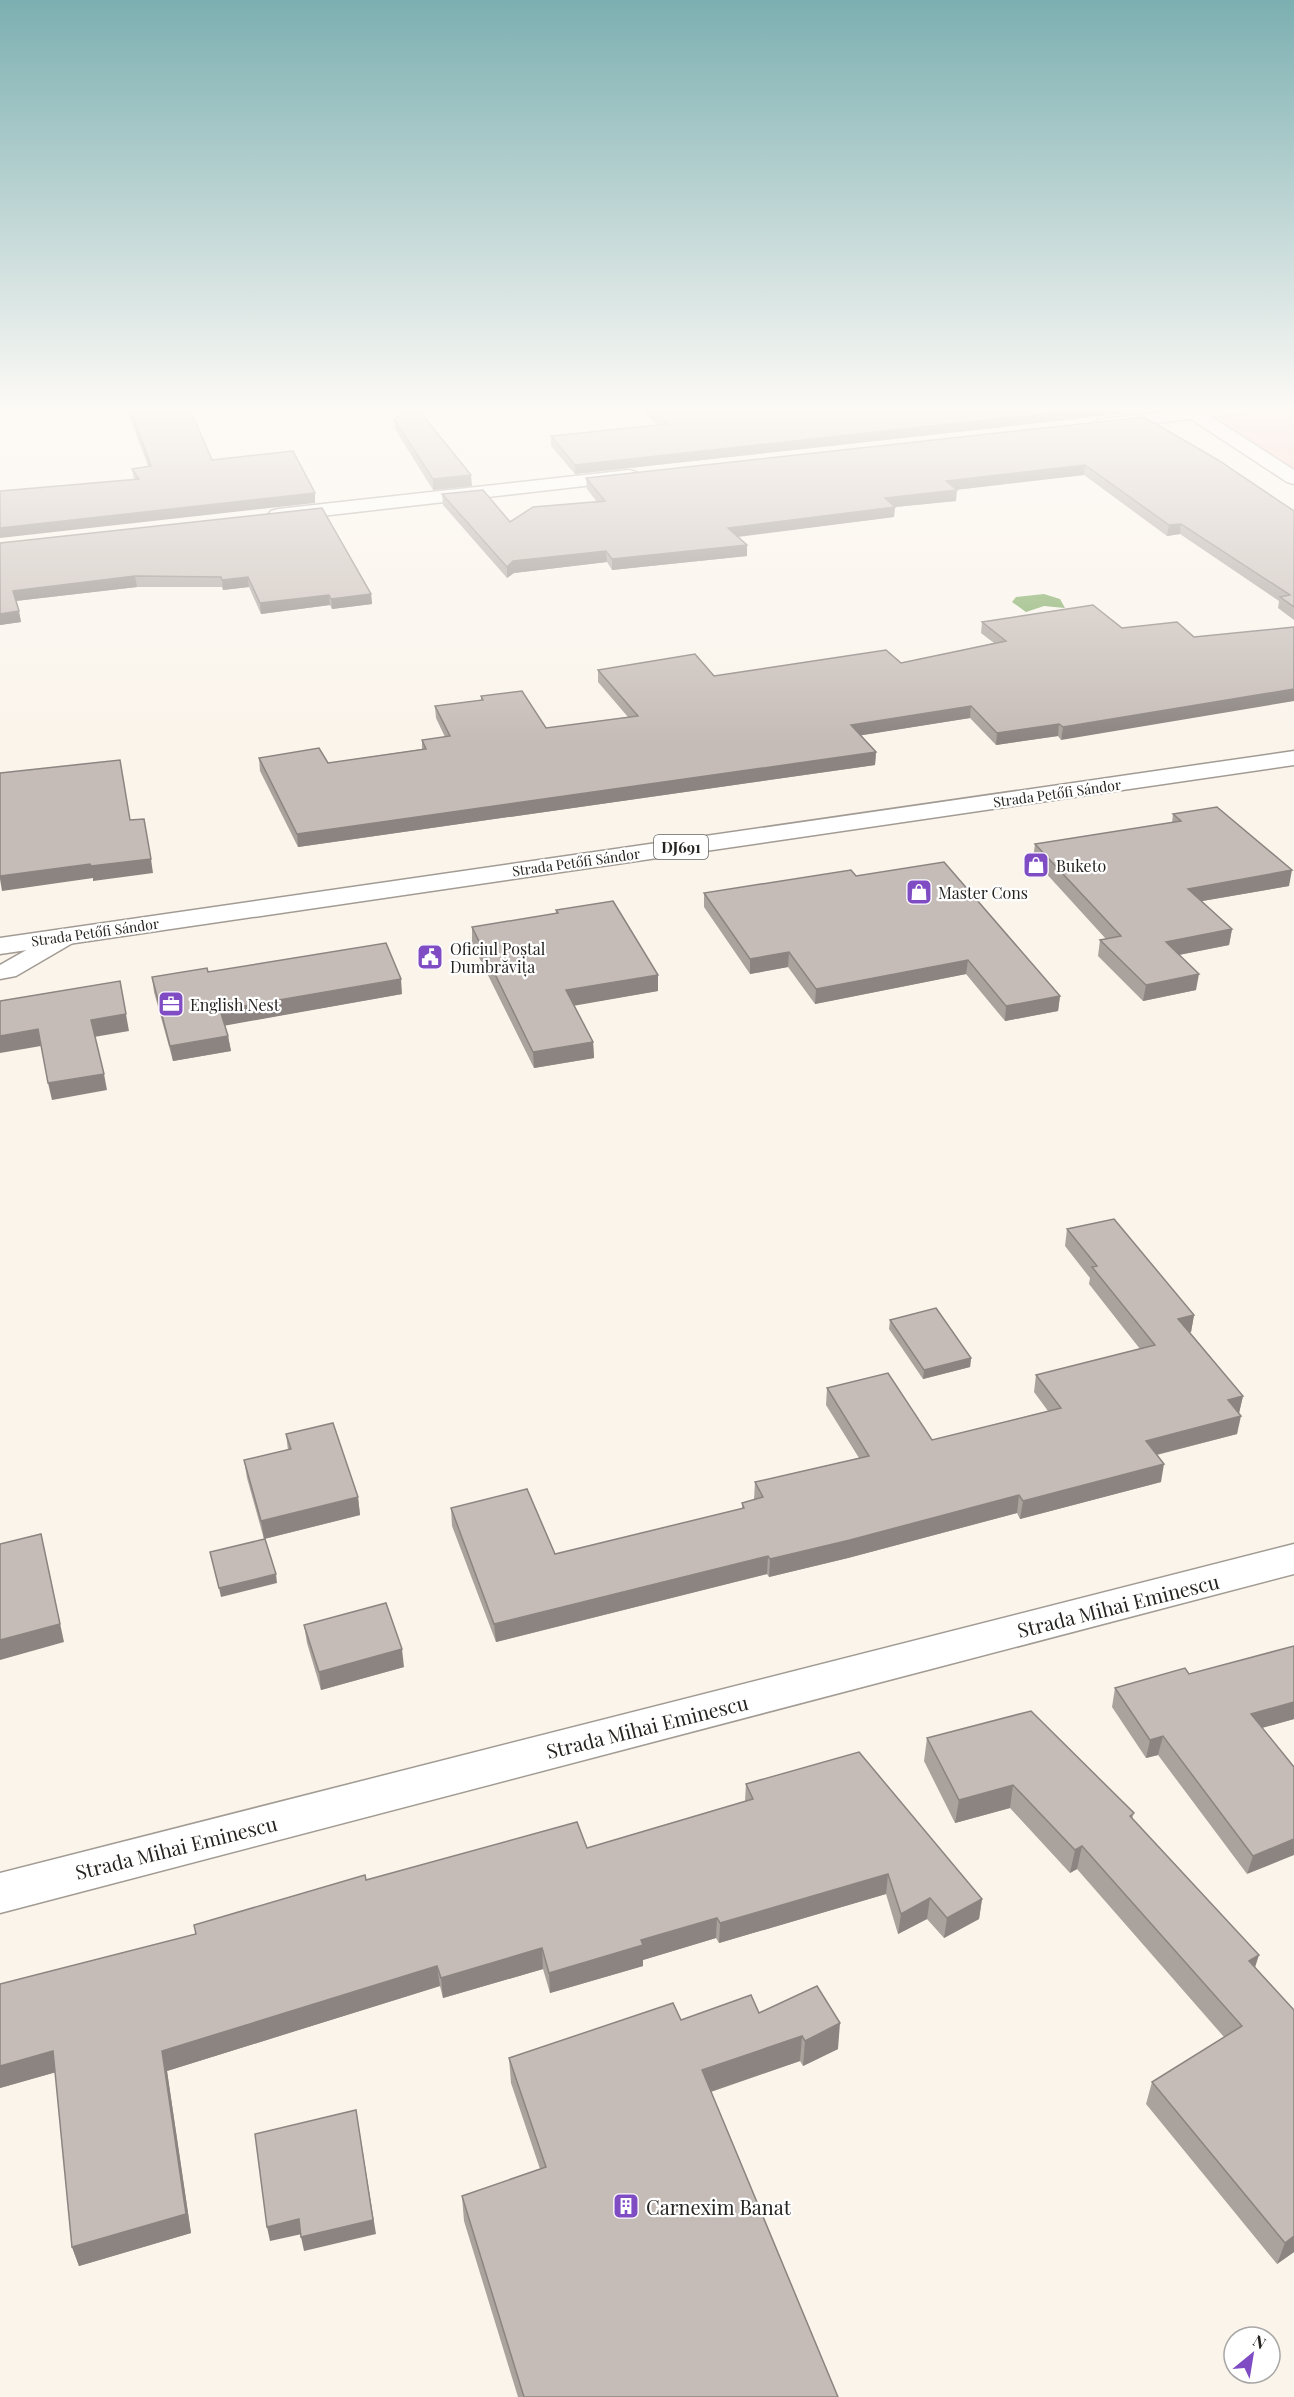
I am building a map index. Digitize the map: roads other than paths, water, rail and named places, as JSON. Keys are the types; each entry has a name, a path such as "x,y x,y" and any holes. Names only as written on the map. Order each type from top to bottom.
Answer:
{"street":[{"name":"Strada Petőfi Sándor","path":"0,946 1294,759"},
{"name":"Strada Mihai Eminescu","path":"0,1893 1294,1559"}],"lane":[{"path":"0,972 8,971 68,936"}],"place":[{"name":"Buketo","path":"1036,865"},
{"name":"Master Cons","path":"919,892"},
{"name":"Oficiul Poștal Dumbrăvița","path":"430,957"},
{"name":"English Nest","path":"171,1004"},
{"name":"Carnexim Banat","path":"626,2206"}]}
